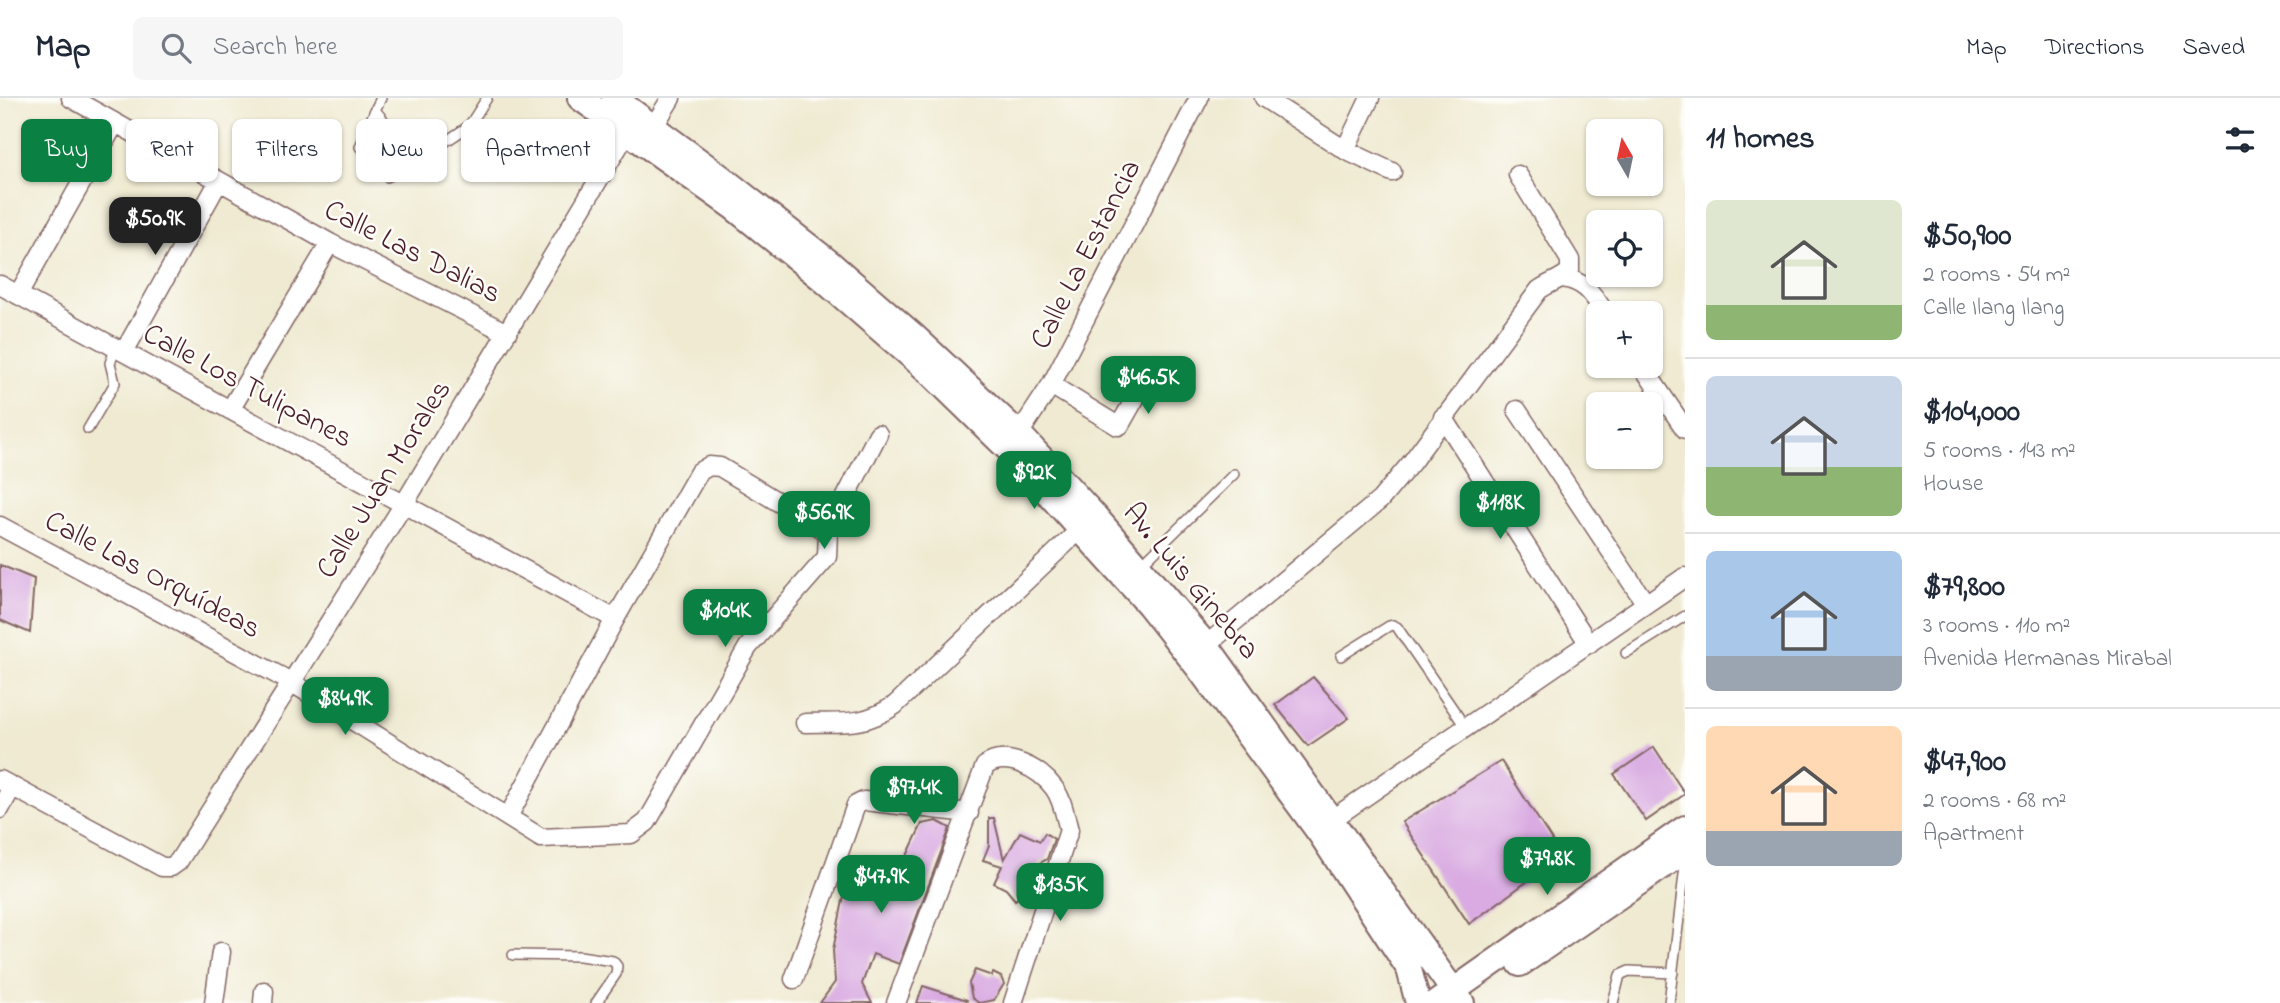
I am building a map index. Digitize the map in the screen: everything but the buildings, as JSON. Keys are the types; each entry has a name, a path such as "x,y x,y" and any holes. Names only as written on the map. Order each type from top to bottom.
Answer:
{"street":[{"name":"Calle Las Dalias","path":"71,98 330,243 507,333"},
{"name":"Av. Luis Ginebra","path":"580,98 639,125 830,263 914,336 1088,523 1149,605 1198,652 1331,820 1454,1000"},
{"name":"Av. Luis Ginebra","path":"614,98 639,125"},
{"name":"Calle Juan Morales","path":"6,784 162,867 171,867 178,862 639,125 671,98"},
{"name":"Calle La Estancia","path":"1014,442 1051,385 1199,98"},
{"path":"1264,98 1345,150 1392,173"},
{"path":"1345,150 1370,98"},
{"path":"18,295 115,123"},
{"path":"1518,176 1570,260 1570,271 1563,278"},
{"path":"120,350 219,181"},
{"path":"230,410 330,243"},
{"path":"1198,652 1380,500 1411,463 1539,290 1550,282 1563,278 1576,280 1588,288 1597,301"},
{"name":"Calle Los Tulipanes","path":"0,285 615,619"},
{"path":"1051,385 1121,425 1155,363"},
{"path":"1650,378 1685,429"},
{"path":"1517,410 1646,604"},
{"path":"1443,417 1589,644"},
{"name":"Calle Las Orquídeas","path":"0,526 292,682 541,838 631,834 647,822 748,647 828,557 828,532 878,434"},
{"path":"508,817 615,619 699,472 709,466 720,467 828,532"},
{"path":"805,723 860,722 878,717 895,705 1088,523"},
{"name":"Av. Luis Ginebra","path":"1088,523 1139,567 1198,652 1409,969 1418,1003"},
{"path":"1331,820 1685,576"},
{"path":"896,1003 985,766 1000,759 1010,759 1044,778 1055,789 1069,830 1013,1003"},
{"path":"0,809 6,784"},
{"path":"794,979 856,805 864,801 969,813"},
{"path":"1454,1000 1685,828"},
{"path":"1454,1000 1685,851"},
{"path":"214,1003 221,952"}],"lane":[{"path":"371,119 381,98"},
{"path":"447,141 469,126 487,98"},
{"path":"375,110 383,119"},
{"path":"88,429 115,383 110,363 120,350"},
{"path":"1139,567 1234,474"},
{"path":"1626,653 1685,616"},
{"path":"1341,656 1388,626 1397,627 1466,728"},
{"path":"1669,1003 1685,866"},
{"path":"513,955 580,956 613,961 617,966 615,974 596,1003"},
{"path":"1613,1003 1620,975 1629,971 1673,973"}]}
